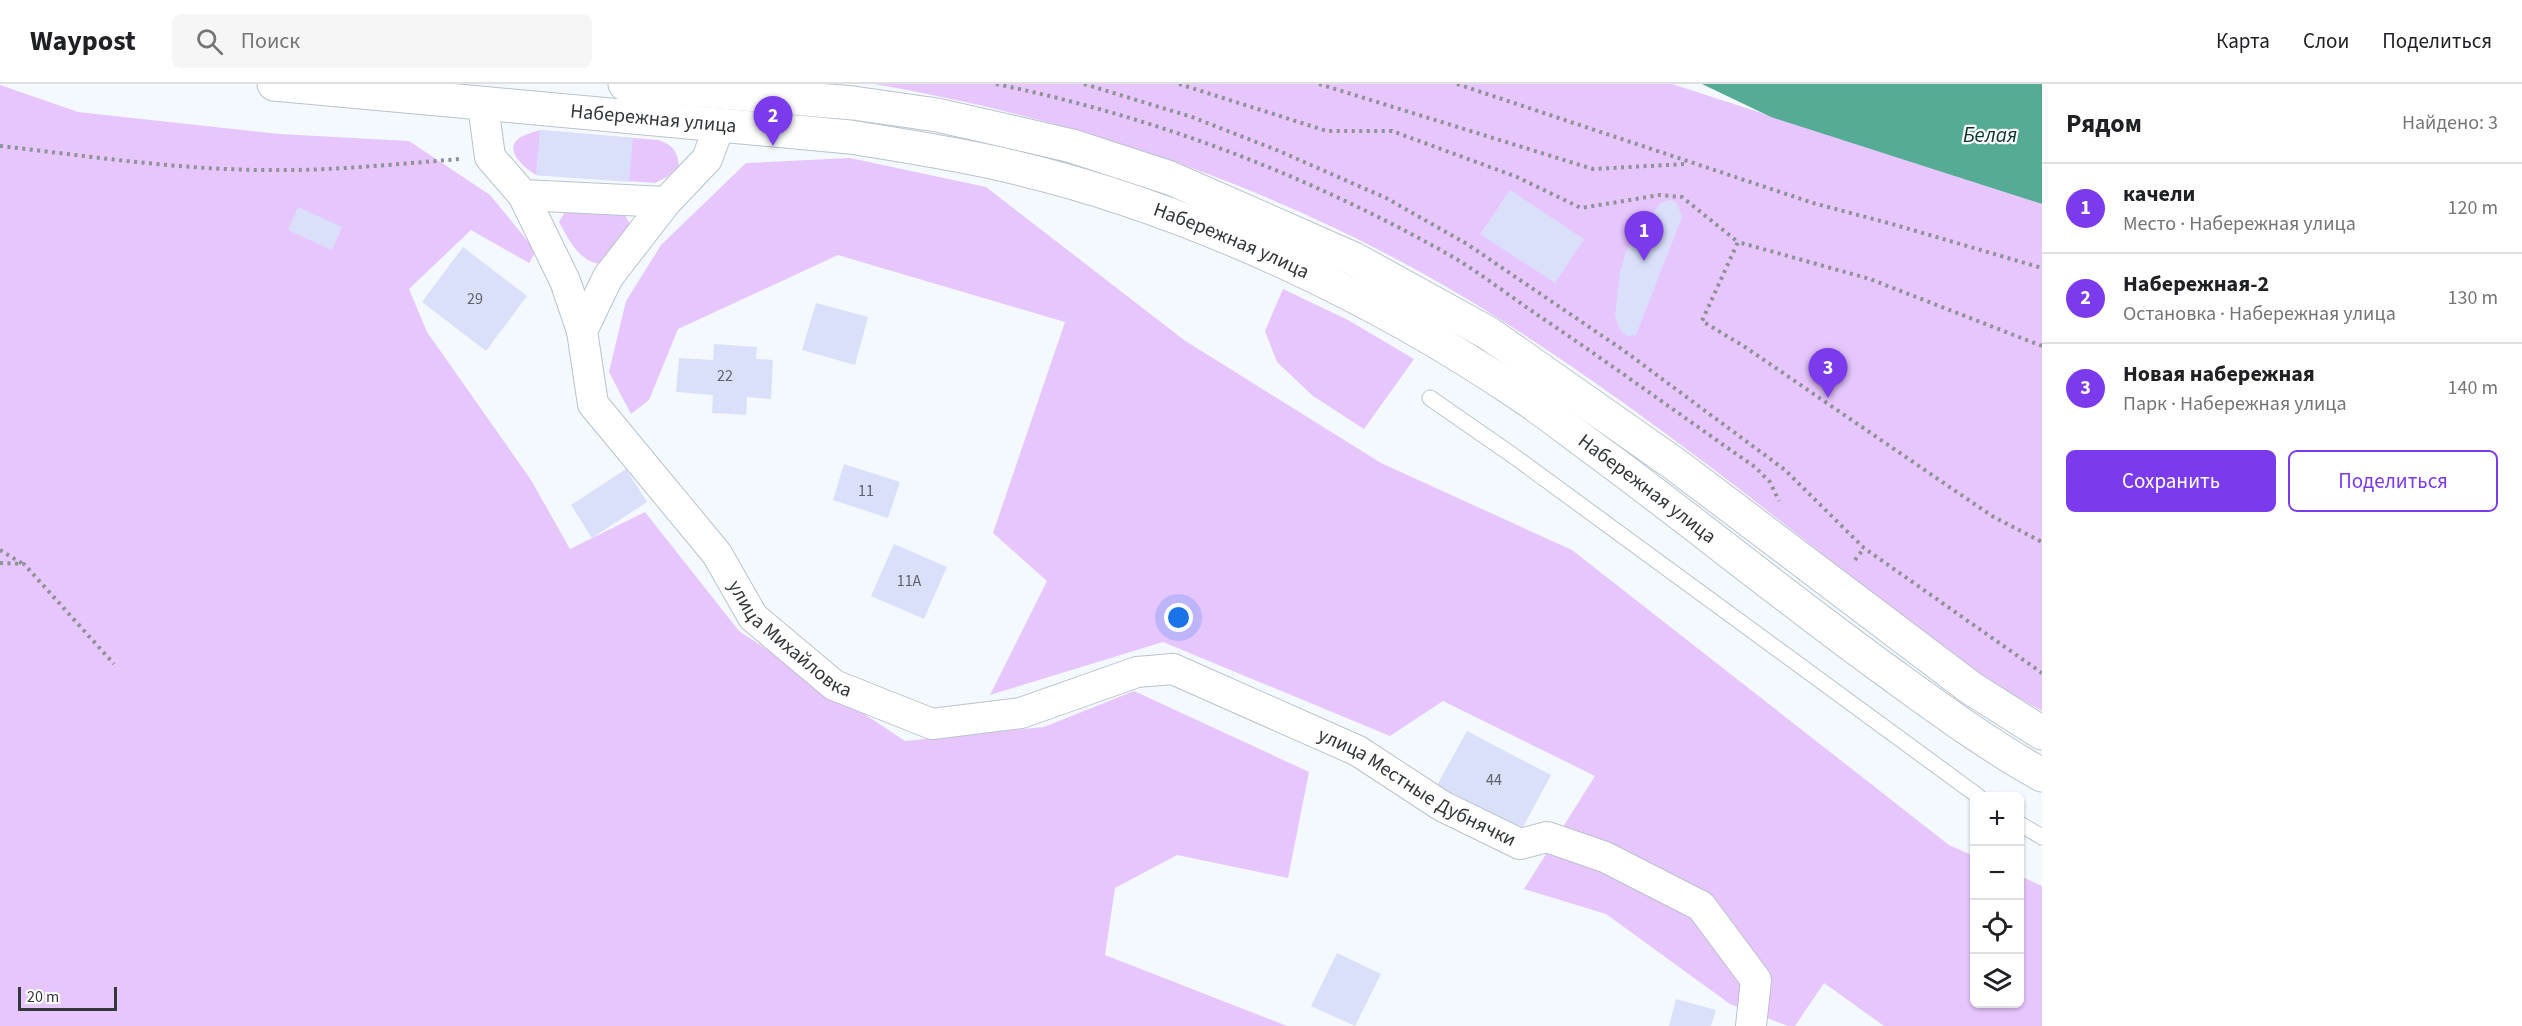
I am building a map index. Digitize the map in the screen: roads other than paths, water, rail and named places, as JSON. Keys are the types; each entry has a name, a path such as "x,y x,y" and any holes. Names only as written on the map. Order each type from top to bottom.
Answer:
{"street":[{"name":"Набережная улица","path":"274,84 850,137 932,150 1025,170 1158,211 1240,243 1338,287 1468,362 1525,398 1804,611 1948,715 2042,774"},
{"name":"Набережная улица","path":"625,84 853,103 937,115 1072,146 1170,178 1354,259 1488,333 1676,465 1971,688 2042,733"},
{"name":"улица Михайловка","path":"483,105 490,157 523,195 566,281 582,331 593,404 717,554 753,617 834,685 932,724 1021,713 1137,672"},
{"path":"582,331 608,277 666,202 707,159 720,124"},
{"path":"523,195 666,202"},
{"path":"1468,362 1488,333"},
{"name":"улица Местные Дубнячки","path":"1137,672 1173,669 1358,751 1442,806 1520,844 1547,837 1605,857 1701,906 1756,980 1751,1026"}],"lane":[{"path":"1430,398 1515,457 1973,792"},
{"path":"2024,827 2042,837"}],"water":[{"name":"Белая","path":"1702,84 2042,84 2042,204 1771,117"}],"place":[{"name":"Набережная-2","path":"773,146"},
{"name":"качели","path":"1644,261"},
{"name":"Новая набережная","path":"1828,398"}]}
